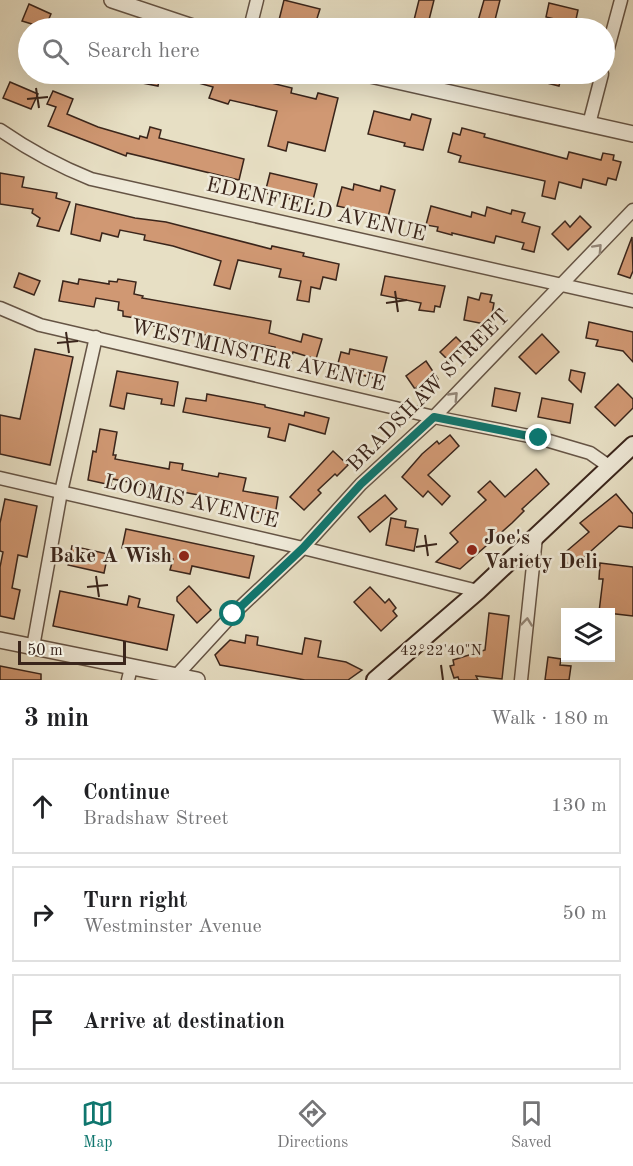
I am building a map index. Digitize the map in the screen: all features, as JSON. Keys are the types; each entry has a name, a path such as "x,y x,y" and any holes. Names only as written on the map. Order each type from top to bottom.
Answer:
{"main road":[{"path":"375,680 478,591 632,447"}],"street":[{"path":"112,0 166,18"},
{"path":"252,18 257,0"},
{"path":"615,22 621,0"},
{"path":"411,84 633,134"},
{"path":"589,124 599,84"},
{"name":"EDENFIELD AVENUE","path":"0,130 28,150 91,179 633,302"},
{"name":"BRADSHAW STREET","path":"176,676 233,614 303,548 361,484 434,417 633,210"},
{"name":"WESTMINSTER AVENUE","path":"0,308 40,325 434,417 549,441 590,453 610,467"},
{"path":"33,647 60,492 96,337"},
{"name":"LOOMIS AVENUE","path":"0,478 478,591"},
{"path":"521,680 536,537"},
{"path":"0,640 129,674 176,676 197,680"}],"building":[{"path":"284,0 320,9 317,18 280,18"},
{"path":"419,0 434,0 430,18 414,18"},
{"path":"484,0 500,0 496,18 479,18"},
{"path":"549,3 578,10 576,18 546,17"},
{"path":"29,4 51,14 49,18 23,18"},
{"path":"10,82 38,94 31,109 3,98"},
{"path":"202,84 275,84 292,88 291,93 316,99 318,93 338,98 325,151 288,142 286,151 268,146 277,111 230,100 228,104 209,98 213,87"},
{"path":"53,91 73,99 67,114 98,127 139,139 140,136 147,138 150,127 161,130 159,138 244,159 239,180 127,153 126,156 48,126 56,107 47,104"},
{"path":"374,111 410,120 412,114 431,119 423,150 368,134"},
{"path":"462,128 485,134 484,137 567,159 569,152 601,160 603,153 614,155 613,160 621,162 616,180 608,178 606,185 583,179 581,188 559,182 555,199 542,196 545,181 459,162 461,156 448,152 453,133 460,135"},
{"path":"0,173 24,177 22,187 57,193 56,198 70,202 59,231 37,226 40,218 32,213 33,209 0,204"},
{"path":"270,173 317,184 312,204 265,193"},
{"path":"354,184 380,191 381,186 395,190 388,217 337,206 342,187 353,190"},
{"path":"76,204 135,218 166,222 271,249 272,246 304,253 303,256 339,264 336,280 323,277 320,289 311,287 309,302 297,300 301,281 279,277 281,269 238,260 230,289 214,285 221,261 173,246 144,240 145,235 120,230 118,237 102,233 100,241 71,234"},
{"path":"431,206 471,217 472,212 485,216 487,207 511,214 512,210 525,213 522,222 540,227 534,252 522,249 524,243 496,236 494,243 437,231 438,227 426,225"},
{"path":"580,216 591,227 568,250 552,234 565,221 570,227"},
{"path":"632,237 633,271 630,278 618,274"},
{"path":"19,273 40,281 34,295 14,287"},
{"path":"385,276 445,286 440,307 435,306 434,312 419,310 421,303 381,295"},
{"path":"79,279 109,284 109,281 117,282 118,279 136,282 134,294 143,296 142,298 271,321 269,333 301,342 303,334 322,339 316,359 293,352 291,360 273,355 275,347 147,325 148,320 123,316 123,311 118,310 119,302 96,298 94,307 59,301 63,281 78,284"},
{"path":"481,293 492,295 490,302 494,303 490,325 464,320 468,297 479,300"},
{"path":"589,322 633,332 633,362 623,351 596,346 598,340 586,338"},
{"path":"542,334 559,352 536,374 519,357"},
{"path":"456,337 468,349 452,364 440,352"},
{"path":"35,349 73,357 50,465 0,454 0,415 20,419"},
{"path":"350,349 387,357 381,380 336,371 341,352 349,354"},
{"path":"426,361 438,379 422,391 418,386 415,389 406,376"},
{"path":"571,370 585,373 581,392 569,380"},
{"path":"117,371 178,382 174,406 161,404 162,399 127,393 124,409 110,406"},
{"path":"618,384 633,399 633,408 615,426 595,407"},
{"path":"495,388 520,393 516,411 492,406"},
{"path":"207,394 265,405 265,407 304,416 305,412 329,418 325,434 289,424 285,441 268,437 270,428 183,412 186,398 206,401"},
{"path":"542,398 573,404 570,423 538,417"},
{"path":"100,429 117,432 113,455 116,455 115,459 169,469 170,462 183,464 182,470 218,477 219,473 246,478 243,491 278,497 275,516 252,512 253,505 112,479 111,485 88,480"},
{"path":"450,435 459,446 428,475 450,496 442,505 428,491 423,497 402,477 422,454 437,441 439,444"},
{"path":"333,451 348,465 318,490 321,493 304,510 290,497"},
{"path":"536,469 549,484 522,509 524,511 512,523 460,569 436,562 458,542 450,533 486,500 478,492 490,481 505,497"},
{"path":"616,494 633,514 633,528 619,526 572,568 561,556 589,532 580,523"},
{"path":"385,495 397,509 370,532 358,517"},
{"path":"5,499 37,506 27,557 18,555 12,588 20,590 14,619 0,616 0,567 3,552 0,551 0,523"},
{"path":"391,518 406,521 405,527 418,529 414,551 386,545"},
{"path":"126,529 254,556 249,578 192,566 190,574 170,570 173,559 122,548"},
{"path":"72,546 108,554 104,573 68,565"},
{"path":"600,563 633,567 633,616 615,614 615,608 599,608 603,579 599,579"},
{"path":"189,586 211,610 197,623 177,601 177,597"},
{"path":"370,587 385,603 389,599 396,608 393,611 397,616 381,631 354,602"},
{"path":"60,591 127,605 129,596 140,599 138,607 174,615 167,650 53,626"},
{"path":"489,613 509,616 502,679 476,676 478,680 454,678 450,666 454,665 453,660 485,650"},
{"path":"246,635 258,637 257,645 302,654 305,638 321,641 318,657 346,662 362,670 348,680 305,680 220,665 215,655 230,640 245,643"},
{"path":"548,657 561,659 560,665 571,666 569,680 545,680"},
{"path":"0,666 41,674 41,680 0,680"}],"place":[{"name":"Joe's Variety Deli","path":"472,550"},
{"name":"Bake A Wish","path":"184,556"}],"route":[{"path":"233,614 303,548 361,484 434,417 539,438"}]}
